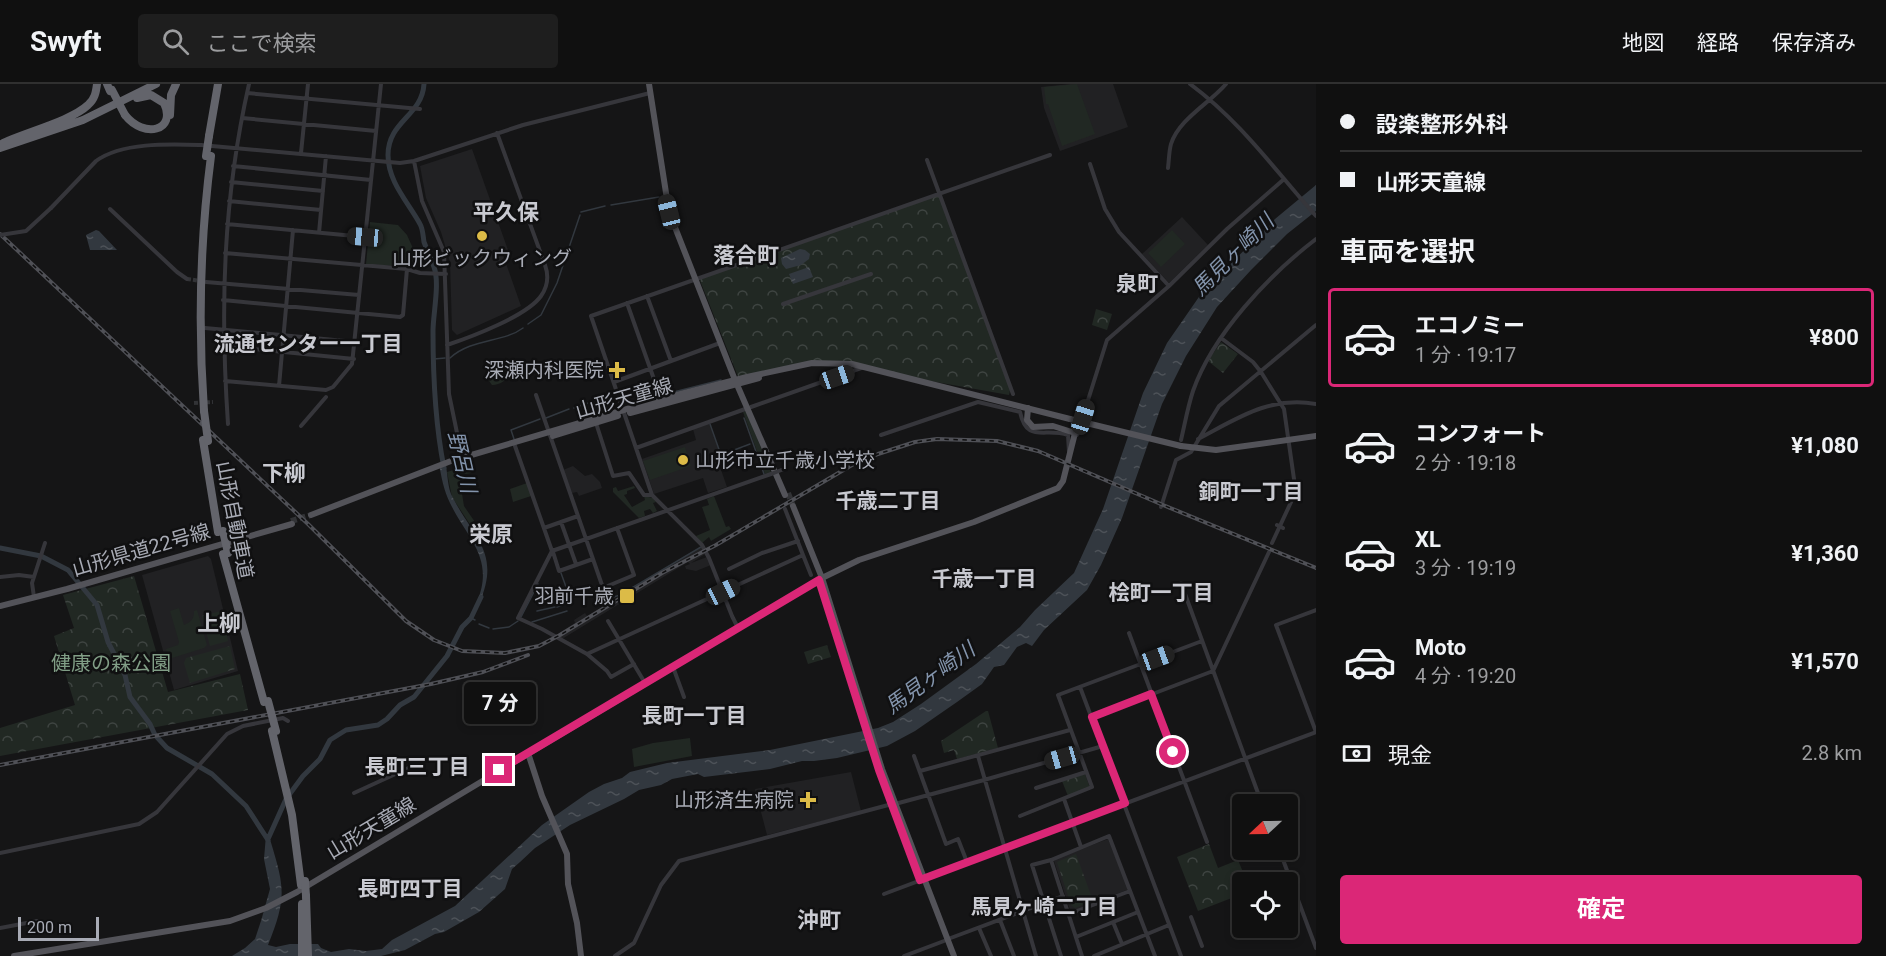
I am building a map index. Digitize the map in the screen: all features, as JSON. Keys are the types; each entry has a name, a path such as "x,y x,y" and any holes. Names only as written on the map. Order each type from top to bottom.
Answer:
{"highway":[{"path":"1,145 88,106 94,98 97,84"},
{"path":"1,145 81,115 148,84"},
{"path":"82,120 156,84"},
{"path":"110,87 124,116 139,132 149,134 159,131 169,119 171,95 176,84"},
{"name":"山形自動車道","path":"217,84 196,241 196,357 205,440 221,532 294,812 303,883 308,956"},
{"name":"山形自動車道","path":"211,136 223,84"},
{"path":"1,145 99,115 145,96 161,100 166,105 167,113 161,126 150,130 138,128 124,116"},
{"name":"山形自動車道","path":"302,956 305,916"}],"main road":[{"path":"651,84 665,196 677,234 738,381"},
{"path":"651,84 669,196 680,230 720,343 750,407 786,494"},
{"name":"山形天童線","path":"462,460 515,446 580,423 794,366 831,362 864,367 1070,419 1181,443"},
{"name":"山形天童線","path":"549,435 596,423 660,399 738,381"},
{"path":"1026,408 1027,420 1031,426 1036,428 1053,426 1069,430 1075,433 1075,438"},
{"path":"311,516 451,463 549,435"},
{"path":"1181,443 1193,449 1216,450 1316,436"},
{"name":"山形天童線","path":"14,956 204,926 250,915 285,899 821,579 859,560 974,522 1058,488 1062,484 1075,438"},
{"path":"789,508 821,579 893,804 952,956"},
{"name":"山形県道22号線","path":"0,605 67,588 291,522"},
{"path":"528,753 542,796 567,854 568,884 577,923 581,956"}],"street":[{"path":"228,424 223,346 223,283 231,182 249,84"},
{"path":"301,153 308,84"},
{"path":"225,381 323,390 330,388 349,369 354,359 371,180 375,161 381,84 375,84"},
{"path":"1190,84 1238,127 1316,216"},
{"path":"1168,168 1171,143 1177,133 1226,84"},
{"path":"247,93 419,110"},
{"path":"0,235 26,231 96,161 113,151 177,144 398,163 414,161 497,133 651,93"},
{"path":"242,118 376,131"},
{"path":"447,345 522,312 537,301 547,284 545,265 497,133"},
{"path":"738,628 710,558 702,545 652,495 591,316 1050,155"},
{"path":"319,232 326,156"},
{"path":"927,159 1013,394"},
{"path":"414,161 422,201 440,241 446,274 449,394 462,460"},
{"path":"1090,164 1105,209 1119,232 1169,286"},
{"path":"234,166 371,180"},
{"path":"1075,438 1107,339 1169,286 1227,229 1283,180"},
{"path":"231,182 323,191"},
{"path":"229,201 321,210"},
{"path":"110,209 187,279"},
{"path":"227,224 365,237"},
{"path":"279,386 293,230"},
{"path":"1181,443 1193,391 1206,361 1221,338 1281,268 1316,238"},
{"path":"225,253 446,274"},
{"path":"223,300 400,317 403,315 407,269"},
{"path":"783,304 871,274"},
{"path":"206,282 359,295"},
{"path":"647,296 670,361"},
{"path":"627,303 660,399"},
{"path":"1161,507 1176,460 1188,455 1193,449 1219,406 1316,325"},
{"path":"205,328 356,342"},
{"path":"1221,338 1262,372 1282,404 1290,440 1295,492 1272,543"},
{"path":"614,382 720,343"},
{"path":"223,346 354,359"},
{"path":"636,448 864,367"},
{"path":"536,395 602,590 634,575 617,528"},
{"path":"301,426 326,397"},
{"path":"881,435 981,401 1020,412 1024,426 1029,431 1038,433 1054,431 1068,435 1070,453"},
{"path":"1198,439 1254,410 1282,404 1304,402 1316,404"},
{"path":"596,423 613,476 629,473 644,495 652,495"},
{"path":"515,446 559,571 593,559"},
{"path":"634,664 610,677 607,671 587,654 518,618 552,551 784,469"},
{"path":"789,508 811,575"},
{"path":"544,528 578,516"},
{"path":"561,522 576,564"},
{"path":"1277,525 1283,528"},
{"path":"729,569 762,553 798,541"},
{"path":"34,596 32,588 34,577 45,543"},
{"path":"1092,717 1213,671 1269,552"},
{"path":"587,654 803,555"},
{"path":"0,577 19,575 34,577"},
{"path":"1181,583 1258,794"},
{"path":"884,894 1316,732 1276,625 1316,610"},
{"path":"608,621 645,682"},
{"path":"1129,633 1207,842"},
{"path":"1020,816 1092,787 1058,696 1202,641"},
{"path":"673,666 684,697"},
{"path":"1080,687 1181,956"},
{"path":"0,853 139,825 157,812 234,729 283,718 288,722"},
{"path":"920,771 1070,730"},
{"path":"615,956 634,943 661,885 679,861 1103,746"},
{"path":"914,756 946,844 958,839 967,862"},
{"path":"978,756 1036,956"},
{"path":"354,793 426,760"},
{"path":"1036,788 1086,772"},
{"path":"1064,800 1081,847"},
{"path":"1061,956 1032,865 1110,837 1155,956"},
{"path":"1051,860 1082,956"},
{"path":"1283,860 1316,948"},
{"path":"1069,914 1130,891"},
{"path":"904,956 1063,896"},
{"path":"1076,937 1138,912"},
{"path":"1191,917 1202,946"},
{"path":"1000,920 1014,956"},
{"path":"0,928 37,921"},
{"path":"1113,922 1122,944"},
{"path":"1094,956 1169,925"},
{"path":"979,928 991,956"}],"shaded area":[{"path":"1113,84 1128,127 1060,151 1044,108 1041,87"},
{"path":"472,149 508,250 502,252 521,306 457,335 452,330 450,262 441,232 426,198 420,166"},
{"path":"1182,217 1208,245 1169,283 1142,254"},
{"name":"山形市立千歳小学校","path":"709,423 724,462 719,464 727,487 708,493 703,478 654,494 642,459 696,440 693,429"},
{"path":"573,466 585,476 592,474 600,482 602,488 579,496 577,492 572,493 563,470"},
{"path":"702,547 705,554 691,563 707,557 711,565 696,571 686,569 685,566 690,564 688,562 562,639 556,635 575,623 574,620 585,613 589,615"},
{"path":"208,556 211,559 238,671 174,690 142,575"},
{"name":"山形済生病院","path":"851,772 861,811 767,835 755,789"},
{"path":"1108,839 1127,890 1073,911 1070,910 1055,859"}],"green space":[{"path":"1077,84 1095,134 1062,146 1048,104 1046,104 1044,87"},
{"path":"940,193 1010,390 1009,395 824,362 739,379 699,278"},
{"path":"370,222 398,225 407,235 420,264 410,267 366,264"},
{"path":"1172,230 1185,244 1161,267 1148,253"},
{"path":"1096,309 1112,314 1107,330 1092,325"},
{"path":"1221,342 1238,354 1223,373 1208,361"},
{"path":"504,366 509,372 507,377 501,383 492,385 487,378 488,372 493,368"},
{"path":"746,411 771,472 765,474 743,412"},
{"path":"685,447 691,466 650,480 643,461"},
{"path":"469,465 471,473 459,475 464,506 477,525 473,529 452,497 447,472"},
{"path":"527,483 531,496 513,502 510,489"},
{"path":"634,486 635,488 624,495 632,507 645,500 644,496 653,498 657,511 653,513 650,509 644,511 645,516 639,518 613,492 613,488 616,487 618,491"},
{"path":"714,496 726,527 729,526 731,529 711,541 709,537 702,543 696,536 710,530 702,507 709,505 707,499"},
{"name":"健康の森公園","path":"134,576 168,692 240,674 248,710 0,756 0,728 75,705 54,636 74,628 63,595"},
{"path":"179,608 184,625 192,620 194,611 197,610 207,645 169,659 166,649 178,645 179,642 170,611"},
{"path":"221,611 228,641 210,646 202,616"},
{"path":"827,645 831,657 808,664 804,652"},
{"path":"230,646 235,669 190,683 184,663 186,658"},
{"path":"988,711 998,748 957,759 954,750 944,753 941,741"},
{"path":"690,738 692,756 634,767 632,749 653,743"},
{"path":"1085,774 1090,788 1068,796 1062,781"},
{"path":"1209,844 1218,868 1238,860 1243,872 1232,872 1232,898 1198,911 1177,857"},
{"path":"1076,854 1093,901 1075,908 1071,905 1057,862"}],"water":[{"path":"1316,185 1316,211 1287,234 1217,307 1186,356 1162,404 1122,518 1087,590 1044,630 1032,646 1026,643 1017,647 1004,665 994,667 982,684 957,702 915,731 887,746 837,758 802,761 770,769 704,777 698,774 672,779 661,785 639,790 570,825 535,848 512,869 505,889 479,912 444,932 435,934 405,950 381,956 232,956 255,939 270,889 264,859 266,835 269,836 274,853 282,891 279,914 268,945 276,947 290,944 318,944 321,948 331,952 349,949 366,951 382,949 392,940 455,906 542,825 589,792 622,778 630,772 667,763 770,750 878,728 893,722 921,704 976,664 1020,627 1074,573 1103,509 1143,393 1167,343 1201,294 1275,219"},
{"path":"96,230 117,250 90,250 86,235"},
{"path":"800,249 810,254 809,259 801,265 786,269 781,258"},
{"path":"809,267 813,277 793,284 789,274"},
{"path":"445,461 451,494 477,537 486,559 485,587 479,604 477,602 482,587 483,573 481,561 446,494 439,463"}],"waterway":[{"name":"野呂川","path":"424,84 418,104 393,134 388,155 391,174 421,226 424,242 436,274 433,331 434,382 438,434 444,468"},
{"path":"611,205 659,197"},
{"path":"581,212 605,206"},
{"path":"528,324 541,315 557,283 580,215"},
{"path":"450,358 468,347 515,333 523,328"},
{"path":"434,359 445,358"},
{"path":"662,395 721,380"},
{"path":"620,393 651,383 656,397"},
{"path":"574,408 614,394"},
{"path":"546,418 569,409"},
{"path":"744,418 764,474"},
{"path":"514,439 511,430 540,419"},
{"path":"710,424 721,455 750,444"},
{"path":"607,599 620,595 701,547"},
{"path":"0,548 41,556 68,570 97,605 108,642 125,675 130,697 150,724 155,735 167,748 212,774 246,806 268,840"},
{"path":"561,573 570,598"},
{"path":"521,617 538,584"},
{"name":"野呂川","path":"268,839 286,799 303,776 320,759 330,740 346,730 378,725 400,705 414,697 447,656 462,627 471,618 481,597"},
{"path":"557,607 568,603"},
{"path":"537,611 555,607"},
{"path":"532,622 567,611"},
{"name":"野呂川","path":"471,618 475,620"},
{"path":"493,629 509,627 518,621"},
{"path":"479,624 489,628"}],"tunnel":[{"path":"187,279 201,281"},
{"path":"194,403 213,402"},
{"path":"788,493 793,506"},
{"path":"291,521 311,515"}],"railway":[{"path":"0,234 308,524 406,621 434,640 462,651 505,653 539,646 852,465 915,442 937,439 997,441 1038,451 1316,568"},
{"path":"0,765 431,684 483,672 528,655"}],"place":[{"name":"山形ビックウィング","path":"482,236"},
{"name":"深瀬内科医院","path":"617,370"},
{"name":"山形市立千歳小学校","path":"683,460"},
{"name":"羽前千歳","path":"627,596"},
{"name":"山形済生病院","path":"808,800"}],"district":[{"name":"平久保","path":"506,212"},
{"name":"落合町","path":"746,255"},
{"name":"泉町","path":"1137,284"},
{"name":"流通センター一丁目","path":"308,344"},
{"name":"下柳","path":"284,473"},
{"name":"銅町一丁目","path":"1251,492"},
{"name":"千歳二丁目","path":"888,501"},
{"name":"栄原","path":"491,534"},
{"name":"千歳一丁目","path":"984,579"},
{"name":"桧町一丁目","path":"1161,593"},
{"name":"上柳","path":"219,623"},
{"name":"長町一丁目","path":"694,716"},
{"name":"長町三丁目","path":"417,767"},
{"name":"長町四丁目","path":"410,889"},
{"name":"馬見ヶ崎二丁目","path":"1044,907"},
{"name":"沖町","path":"819,920"}],"route":[{"path":"499,770 819,580 879,770 920,880 1125,803 1092,717 1151,694 1173,752"}],"water label":[{"name":"馬見ヶ崎川","path":"1233,255"},
{"name":"馬見ヶ崎川","path":"930,678"}]}
